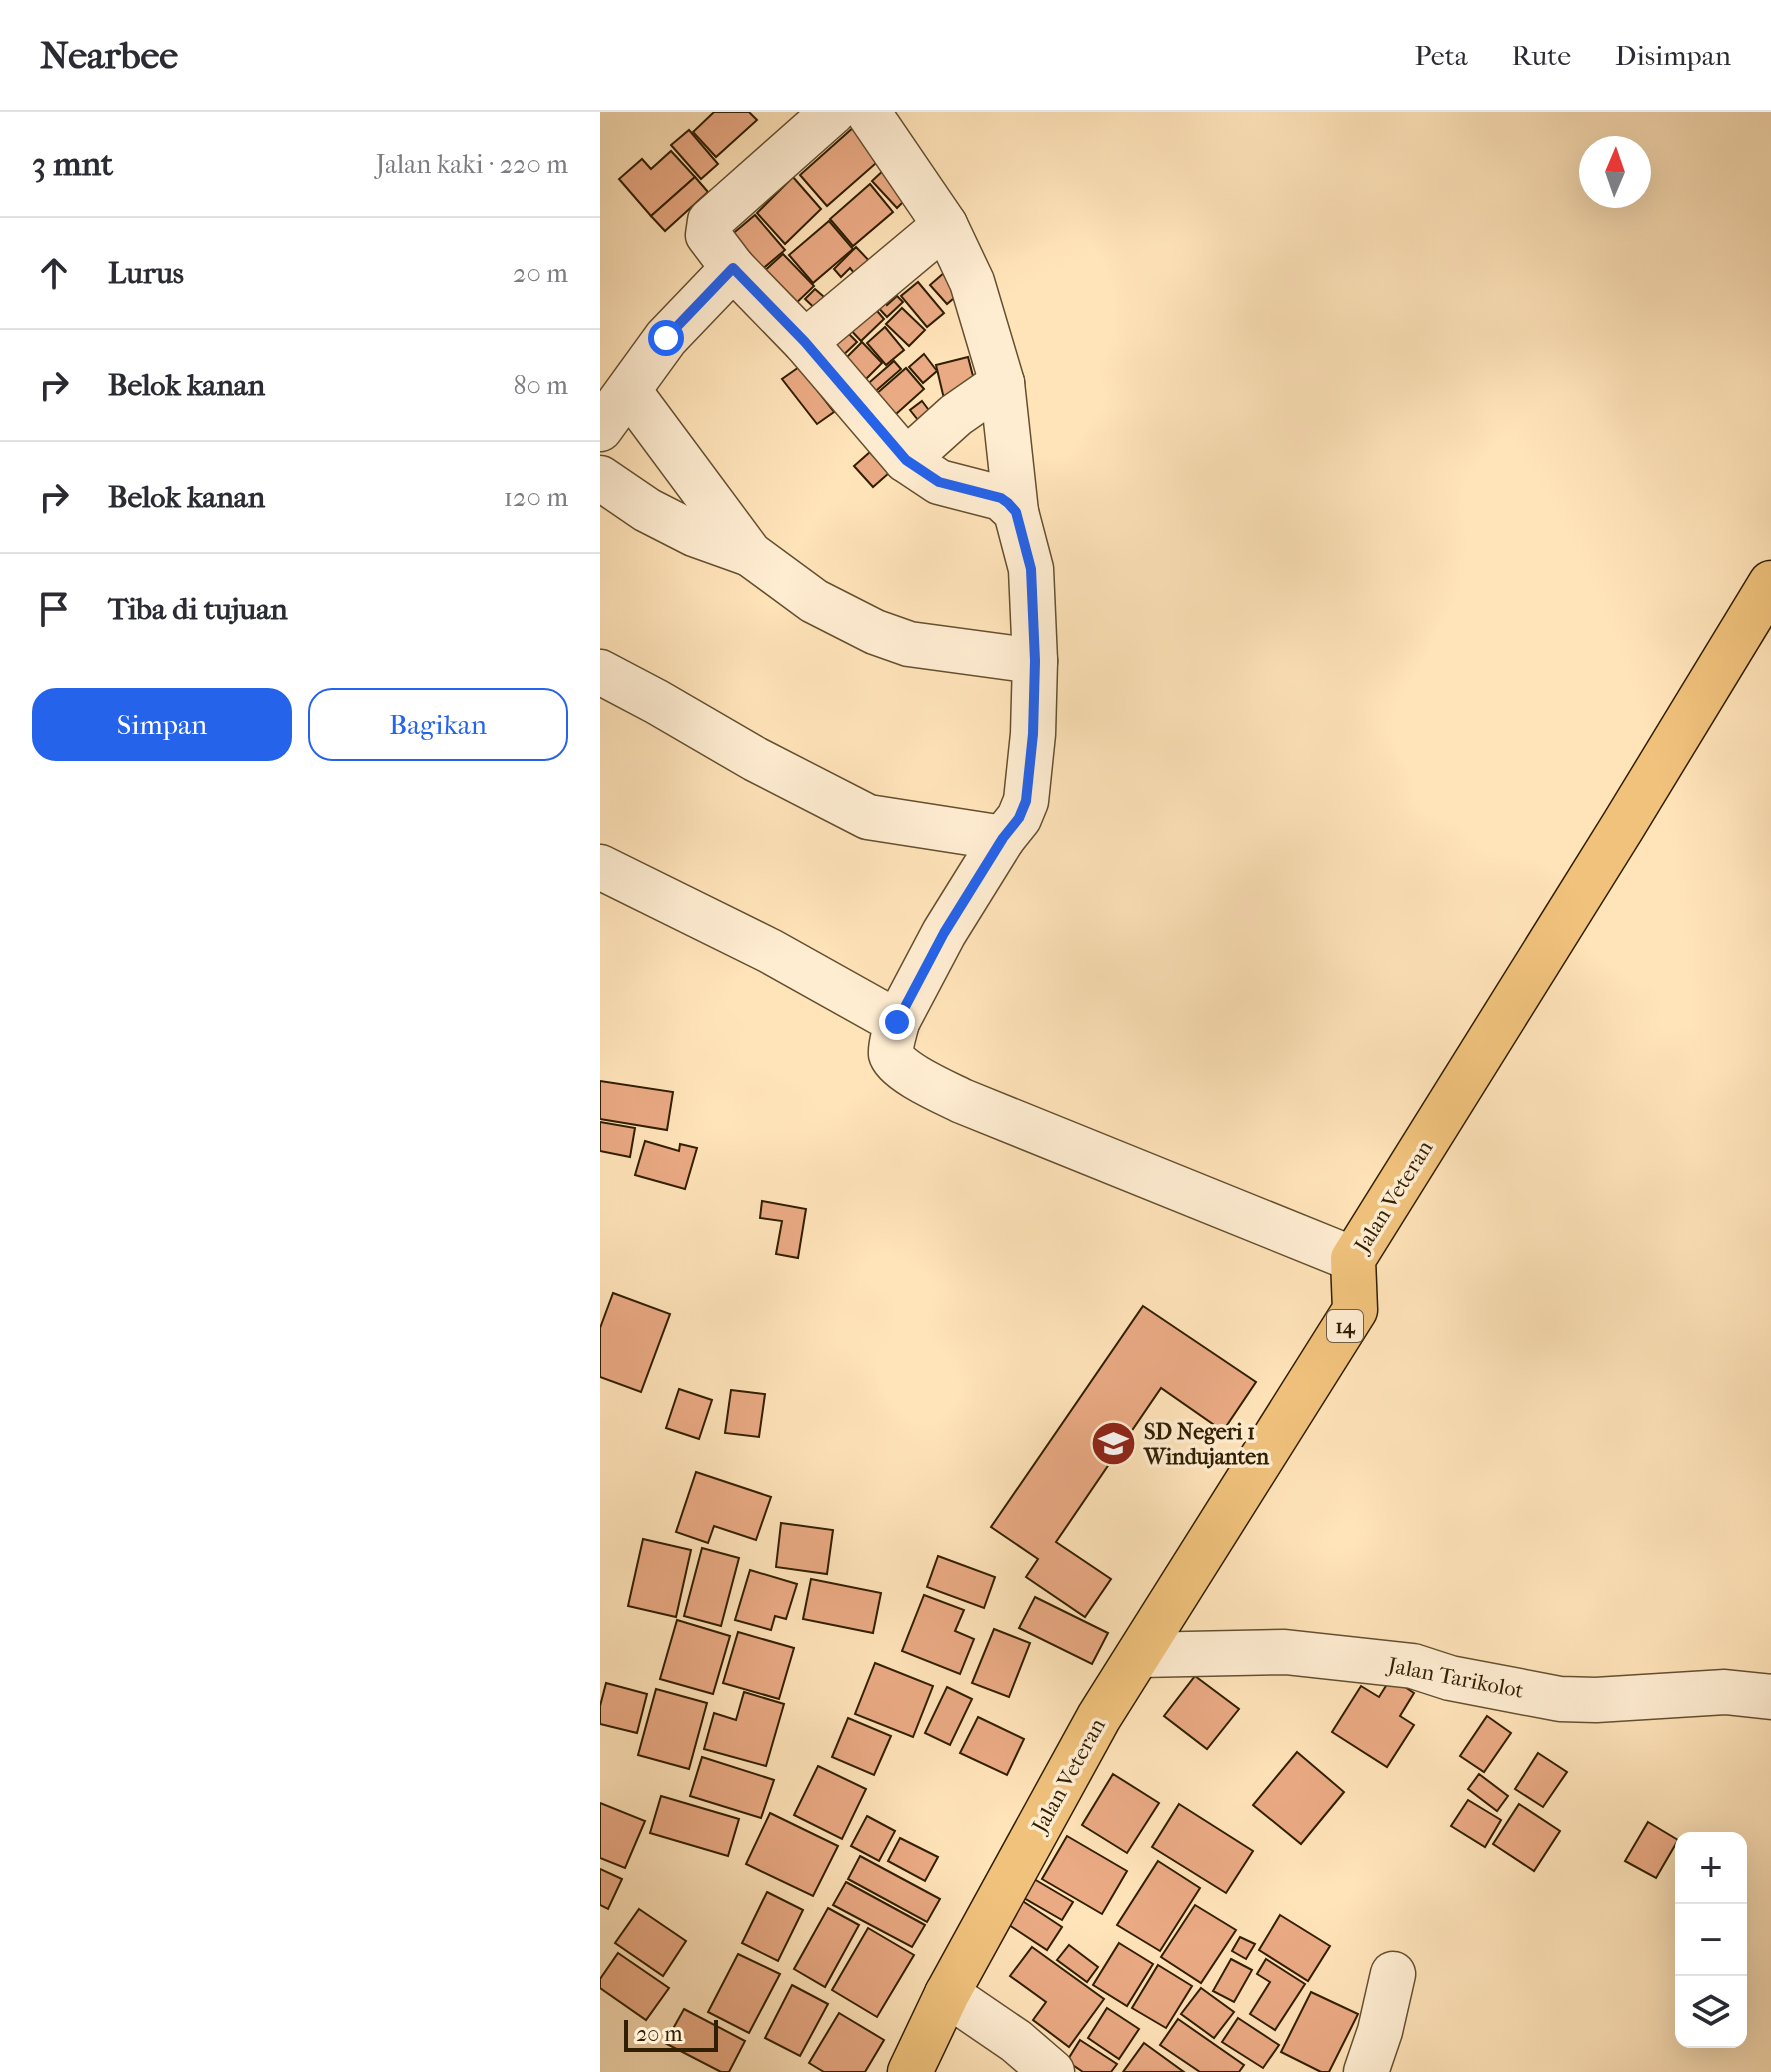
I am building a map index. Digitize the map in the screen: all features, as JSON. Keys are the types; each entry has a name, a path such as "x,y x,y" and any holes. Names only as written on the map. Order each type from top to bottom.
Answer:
{"highway":[{"name":"Jalan Veteran","path":"910,2072 947,1994 1099,1717 1355,1310 1353,1259 1771,583"}],"street":[{"path":"833,112 710,221 708,235 733,268 805,342 906,460 939,482 1001,498 1016,512"},
{"path":"868,112 945,225 972,282 1002,383 1016,512 1031,569 1035,661 1033,734 1026,801 1019,818 1003,838 944,933 897,1022 891,1054 895,1062 917,1078 950,1096 1353,1259"},
{"path":"805,342 945,225"},
{"path":"600,429 666,338 733,268"},
{"path":"906,460 956,415 1002,383"},
{"path":"629,391 750,554"},
{"path":"600,478 647,510 694,534 750,554 814,601 875,632 909,644 1035,661"},
{"path":"600,672 755,759 868,817 1003,838"},
{"path":"600,867 770,951 897,1022"},
{"name":"Jalan Tarikolot","path":"1140,1655 1285,1652 1413,1666 1450,1678 1560,1699 1596,1700 1725,1692 1771,1697"},
{"path":"1366,2072 1380,2031 1393,1974"},
{"path":"947,1994 1016,2041 1052,2072"}],"building":[{"path":"714,112 749,112 757,120 716,157 693,132"},
{"path":"855,126 883,157 827,206 800,175"},
{"path":"689,130 718,164 701,179 671,145"},
{"path":"671,151 695,177 651,216 619,179 642,159 651,169"},
{"path":"887,167 912,193 897,208 872,181"},
{"path":"695,177 708,192 665,231 651,216"},
{"path":"793,177 821,209 785,244 757,213"},
{"path":"870,184 893,212 853,246 830,219"},
{"path":"755,215 785,250 760,271 730,236"},
{"path":"829,221 853,249 813,283 789,255"},
{"path":"856,247 874,266 859,279 850,268 841,277 834,269"},
{"path":"783,254 814,286 791,308 760,275"},
{"path":"945,272 961,292 947,304 930,285"},
{"path":"918,282 944,313 927,327 901,296"},
{"path":"815,289 832,304 822,315 805,299"},
{"path":"897,296 903,302 887,317 874,303 880,297 887,305"},
{"path":"871,304 884,319 861,341 847,326"},
{"path":"902,308 925,330 909,346 886,324"},
{"path":"885,327 904,350 886,365 867,343"},
{"path":"846,331 857,342 836,362 825,351"},
{"path":"862,342 882,363 860,385 840,364"},
{"path":"924,354 937,371 923,383 909,367"},
{"path":"968,357 978,395 945,403 936,365"},
{"path":"894,361 901,369 870,396 863,388"},
{"path":"799,367 834,412 817,424 782,379"},
{"path":"906,368 924,389 886,423 867,402"},
{"path":"922,401 937,421 926,430 910,410"},
{"path":"870,452 889,473 873,487 854,466"},
{"path":"600,1081 673,1092 667,1130 600,1119"},
{"path":"600,1122 635,1128 630,1157 600,1151"},
{"path":"645,1141 679,1151 680,1144 697,1148 685,1189 635,1175"},
{"path":"762,1201 806,1209 798,1258 776,1254 782,1221 760,1218"},
{"path":"613,1293 670,1314 641,1392 600,1377 600,1328"},
{"path":"1143,1306 1256,1382 1223,1431 1161,1388 1056,1542 1111,1579 1085,1617 1026,1577 1038,1559 991,1527"},
{"path":"679,1389 712,1400 699,1439 666,1428"},
{"path":"731,1390 765,1394 759,1437 725,1433"},
{"path":"696,1472 771,1497 756,1540 714,1526 708,1543 676,1532"},
{"path":"781,1523 833,1530 827,1574 776,1567"},
{"path":"643,1539 691,1550 676,1617 628,1606"},
{"path":"702,1548 739,1558 721,1626 684,1616"},
{"path":"938,1556 995,1577 984,1608 927,1587"},
{"path":"750,1570 797,1584 786,1619 775,1616 771,1630 735,1620"},
{"path":"811,1579 881,1593 873,1633 803,1619"},
{"path":"924,1595 964,1610 955,1631 974,1639 960,1674 902,1651"},
{"path":"1035,1597 1108,1633 1092,1664 1019,1628"},
{"path":"677,1620 730,1636 713,1694 660,1679"},
{"path":"994,1629 1030,1643 1009,1697 972,1683"},
{"path":"738,1632 794,1648 779,1699 723,1683"},
{"path":"875,1663 933,1686 913,1737 855,1714"},
{"path":"1195,1676 1239,1709 1207,1749 1164,1716"},
{"path":"1391,1678 1414,1693 1400,1716 1414,1725 1387,1767 1332,1732 1361,1686 1379,1697"},
{"path":"606,1683 647,1694 637,1733 600,1724 600,1706"},
{"path":"947,1687 972,1699 950,1745 925,1733"},
{"path":"656,1689 707,1703 689,1769 638,1755"},
{"path":"744,1692 784,1704 766,1766 704,1749 714,1713 736,1720"},
{"path":"1487,1716 1511,1733 1484,1772 1460,1756"},
{"path":"978,1717 1024,1739 1007,1775 960,1753"},
{"path":"848,1718 891,1736 874,1775 832,1757"},
{"path":"1297,1752 1344,1792 1301,1844 1253,1805"},
{"path":"1538,1753 1567,1772 1543,1807 1515,1789"},
{"path":"702,1757 774,1780 761,1818 690,1796"},
{"path":"818,1766 866,1789 842,1839 794,1815"},
{"path":"1113,1774 1159,1803 1127,1853 1082,1825"},
{"path":"1479,1774 1508,1796 1497,1811 1468,1789"},
{"path":"661,1796 739,1819 728,1856 650,1833"},
{"path":"1468,1800 1501,1820 1485,1847 1451,1826"},
{"path":"600,1803 645,1821 625,1868 600,1858"},
{"path":"1179,1804 1253,1851 1226,1893 1152,1847"},
{"path":"1519,1804 1560,1831 1534,1871 1493,1844"},
{"path":"770,1813 838,1846 813,1896 746,1864"},
{"path":"867,1816 895,1831 879,1861 851,1846"},
{"path":"1648,1822 1675,1838 1675,1845 1656,1878 1625,1861"},
{"path":"1067,1836 1127,1871 1102,1914 1042,1879"},
{"path":"900,1838 938,1857 925,1881 888,1861"},
{"path":"860,1856 940,1899 927,1922 848,1879"},
{"path":"1158,1861 1200,1888 1160,1951 1117,1925"},
{"path":"600,1869 622,1879 608,1909 600,1905"},
{"path":"1034,1879 1073,1902 1062,1920 1024,1898"},
{"path":"846,1882 925,1925 912,1947 833,1905"},
{"path":"767,1892 803,1910 778,1961 742,1943"},
{"path":"1021,1900 1062,1927 1047,1950 1006,1923"},
{"path":"1195,1905 1236,1930 1201,1983 1161,1957"},
{"path":"828,1908 859,1925 825,1987 794,1969"},
{"path":"639,1909 686,1941 663,1976 615,1943"},
{"path":"1280,1915 1330,1946 1308,1981 1259,1950"},
{"path":"868,1928 914,1955 877,2017 832,1990"},
{"path":"1240,1937 1255,1944 1246,1959 1232,1951"},
{"path":"1119,1943 1153,1964 1127,2006 1093,1985"},
{"path":"1069,1945 1098,1967 1087,1982 1057,1960"},
{"path":"1032,1947 1104,1999 1069,2047 1033,2020 1046,2002 1010,1976"},
{"path":"618,1953 669,1988 646,2020 600,1988 600,1979"},
{"path":"738,1954 780,1974 749,2033 708,2012"},
{"path":"1231,1959 1252,1970 1234,2002 1213,1991"},
{"path":"1266,1959 1305,1984 1275,2030 1250,2014 1270,1982 1257,1974"},
{"path":"1158,1965 1192,1986 1166,2028 1132,2008"},
{"path":"792,1985 828,2004 800,2056 765,2038"},
{"path":"1201,1988 1234,2012 1214,2038 1181,2014"},
{"path":"1311,1992 1358,2014 1329,2072 1321,2072 1281,2052"},
{"path":"1107,2008 1139,2029 1119,2059 1088,2038"},
{"path":"684,2009 745,2041 729,2072 721,2072 665,2043"},
{"path":"839,2013 884,2040 865,2072 824,2072 809,2063"},
{"path":"1238,2018 1279,2045 1263,2068 1222,2042"},
{"path":"1178,2019 1244,2065 1239,2072 1200,2072 1160,2045"},
{"path":"1080,2040 1117,2064 1111,2072 1083,2072 1067,2061"},
{"path":"1144,2043 1184,2072 1123,2072"}],"place":[{"name":"SD Negeri 1 Windujanten","path":"1113,1444"}],"route":[{"path":"666,338 733,268 805,342 906,460 939,482 1001,498 1016,512 1031,569 1035,661 1033,734 1026,801 1019,818 1003,838 944,933 897,1022"}]}
